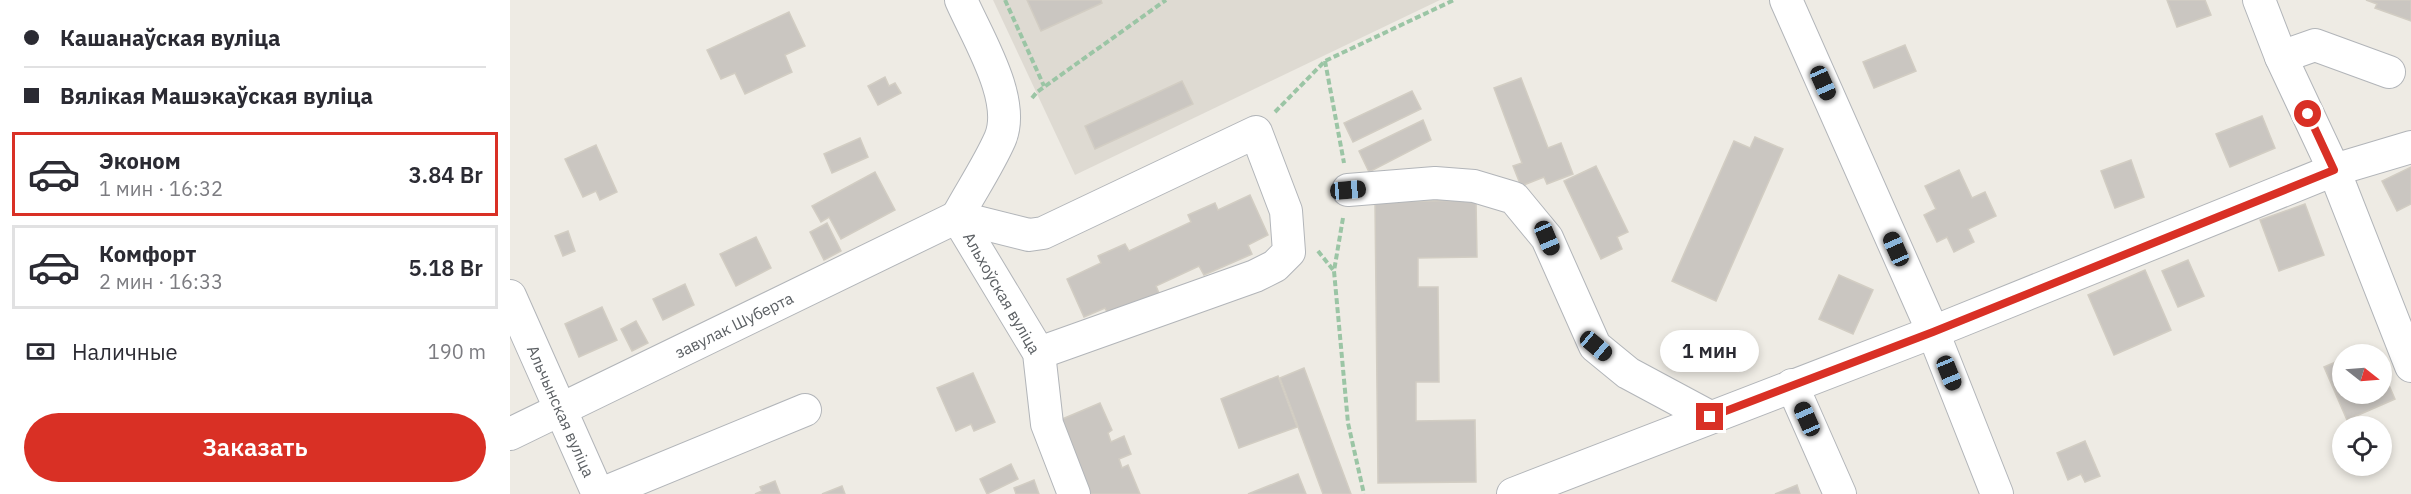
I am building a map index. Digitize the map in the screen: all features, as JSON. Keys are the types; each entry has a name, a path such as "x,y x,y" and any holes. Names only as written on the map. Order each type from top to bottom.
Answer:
{"street":[{"name":"Альхоўская вуліца","path":"961,0 1003,96 1004,117 1001,138 957,217 1040,353 1047,424 1074,494"},
{"path":"1786,0 1933,332 1997,494"},
{"path":"2259,0 2281,57 2334,170 2411,366"},
{"path":"2281,57 2315,45 2389,72"},
{"path":"957,217 1029,235 1043,233 1256,132 1286,210 1289,252 1275,266 1255,276 1040,353"},
{"path":"1513,494 1933,332 2334,170 2411,147"},
{"path":"1348,190 1435,183 1474,186 1514,198 1547,238 1596,346 1628,373 1710,417"},
{"name":"завулак Шуберта","path":"510,434 957,217"},
{"name":"Альчынская вуліца","path":"510,296 600,494"},
{"path":"1792,385 1840,494"},
{"path":"600,494 805,410"}],"path":[{"path":"1005,0 1044,86"},
{"path":"1030,101 1044,86 1166,0"},
{"path":"1256,132 1325,61 1454,0"},
{"path":"1325,61 1348,190 1334,271 1348,423 1364,494"}],"shaded area":[{"path":"993,0 1440,0 1075,175"}],"building":[{"path":"1027,0 1101,0 1102,3 1041,31"},
{"path":"2167,0 2205,0 2211,15 2177,27"},
{"path":"2366,0 2411,0 2411,21 2375,8 2377,4"},
{"path":"789,12 805,46 785,55 792,72 745,94 735,73 721,79 707,50"},
{"path":"1905,45 1916,71 1874,88 1863,62"},
{"path":"885,77 889,86 895,83 901,93 878,105 868,86"},
{"path":"1521,78 1548,148 1561,143 1573,174 1547,184 1544,177 1521,186 1513,166 1522,163 1494,88"},
{"path":"1182,81 1193,104 1095,149 1085,126"},
{"path":"1412,91 1421,109 1353,142 1344,123"},
{"path":"2262,116 2275,148 2230,167 2216,134"},
{"path":"1423,120 1431,140 1369,172 1359,151"},
{"path":"1755,137 1783,149 1716,301 1672,281 1734,141 1750,148"},
{"path":"860,138 868,157 832,173 824,154"},
{"path":"596,145 617,192 600,200 596,191 583,197 565,159"},
{"path":"2131,160 2144,197 2115,208 2101,171"},
{"path":"1596,166 1628,232 1617,237 1622,249 1601,259 1564,181"},
{"path":"2411,167 2411,204 2397,211 2382,181"},
{"path":"1959,170 1972,198 1985,192 1996,216 1968,229 1974,242 1954,252 1947,237 1937,242 1924,215 1936,209 1925,186"},
{"path":"875,172 895,210 841,239 829,217 821,222 812,206"},
{"path":"1250,195 1268,235 1248,245 1252,254 1204,275 1199,266 1156,286 1159,293 1109,316 1105,308 1084,317 1067,279 1101,263 1098,256 1125,244 1129,251 1191,222 1188,215 1215,203 1218,210"},
{"path":"1476,200 1477,257 1418,258 1418,287 1438,287 1439,382 1416,382 1416,421 1475,420 1476,482 1378,483 1375,202"},
{"path":"2305,204 2324,255 2279,271 2260,220"},
{"path":"827,223 841,251 824,260 810,232"},
{"path":"568,231 575,251 563,256 555,236"},
{"path":"756,237 771,268 736,286 720,254"},
{"path":"2188,260 2204,296 2178,307 2162,271"},
{"path":"2145,270 2171,330 2114,355 2088,295"},
{"path":"1839,275 1873,290 1853,334 1819,319"},
{"path":"685,284 694,305 663,320 653,299"},
{"path":"602,307 617,340 579,357 565,324"},
{"path":"636,321 648,343 632,351 621,329"},
{"path":"2332,364 2332,385 2324,367"},
{"path":"1304,368 1351,494 1323,494 1280,378"},
{"path":"973,373 995,422 974,431 971,424 956,431 937,388"},
{"path":"1278,376 1297,427 1239,448 1221,399"},
{"path":"1100,403 1112,430 1108,433 1111,442 1124,436 1131,454 1119,459 1122,468 1128,465 1140,494 1089,494 1060,420"},
{"path":"2340,404 2384,404 2356,416 2345,416"},
{"path":"2085,441 2100,476 2085,482 2081,474 2068,480 2057,453"},
{"path":"1011,464 1018,479 987,494 980,479"},
{"path":"1298,474 1306,494 1248,494"},
{"path":"1034,480 1039,494 1016,494 1014,488"},
{"path":"775,481 780,494 755,494 762,491 760,487"},
{"path":"1797,485 1800,494 1775,494"},
{"path":"842,486 845,494 822,494"}],"route":[{"path":"1710,417 1933,332 2334,170 2308,114"}]}
